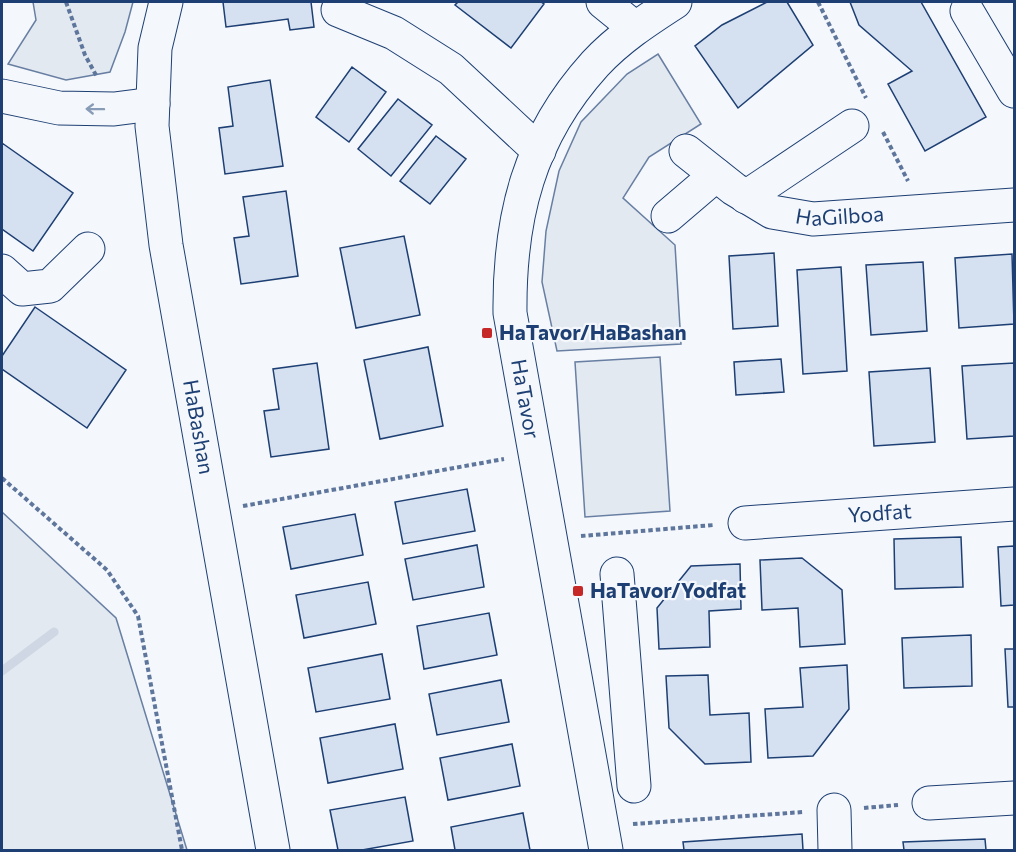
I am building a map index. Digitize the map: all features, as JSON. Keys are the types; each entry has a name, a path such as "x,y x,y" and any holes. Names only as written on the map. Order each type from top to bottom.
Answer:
{"street":[{"name":"HaBashan","path":"166,2 155,48 152,126 166,246 273,850"},
{"path":"603,2 635,28"},
{"name":"HaTavor","path":"604,838 510,313 510,270 518,212 528,175 548,129 572,92 597,63 635,28 675,2"},
{"path":"338,10 394,33 451,69 538,151"},
{"path":"967,11 1014,91"},
{"path":"2,96 59,108 114,109 153,104"},
{"path":"746,197 852,126"},
{"name":"HaGilboa","path":"686,151 746,197 772,212 813,219 1014,205"},
{"path":"668,216 716,175"},
{"path":"2,271 22,289 50,286 88,249"},
{"name":"Yodfat","path":"745,523 1014,504"},
{"path":"617,574 634,786"},
{"path":"577,689 626,684"},
{"path":"929,803 1014,798"},
{"path":"834,810 836,850"}],"path":[{"path":"66,2 86,55 114,109"},
{"path":"212,511 535,454"},
{"path":"2,478 107,570 138,616 182,850"},
{"path":"550,538 745,523"},
{"path":"604,838 834,810 929,803"}],"shaded area":[{"path":"33,2 133,2 110,72 66,80 8,64 36,20"},
{"path":"658,54 701,124 649,157 623,198 675,245 681,344 557,351 542,282 546,231 559,171 581,122 627,74"},
{"path":"660,357 670,511 585,517 575,362"},
{"path":"2,512 116,618 187,850 2,850"}],"building":[{"path":"223,2 311,2 314,27 290,30 288,19 226,27"},
{"path":"458,2 541,2 544,4 511,48 455,5"},
{"path":"767,2 787,2 813,45 738,108 695,46 722,25"},
{"path":"850,2 921,2 986,117 925,151 888,84 912,71 859,25"},
{"path":"352,67 386,92 349,142 316,117"},
{"path":"270,80 283,166 225,174 219,128 233,126 228,87"},
{"path":"398,99 432,125 391,176 358,149"},
{"path":"436,136 466,159 430,204 400,181"},
{"path":"2,143 73,193 33,251 2,229"},
{"path":"286,191 298,276 241,284 234,238 249,236 243,197"},
{"path":"404,236 420,315 356,328 340,248"},
{"path":"774,253 778,326 733,329 729,256"},
{"path":"1012,254 1014,324 959,328 955,258"},
{"path":"923,262 927,331 871,335 866,265"},
{"path":"841,267 847,371 803,374 797,270"},
{"path":"35,307 126,370 87,428 2,369 2,356"},
{"path":"428,347 443,426 380,439 364,360"},
{"path":"781,359 784,392 736,395 734,362"},
{"path":"317,363 329,449 271,457 264,411 279,409 273,369"},
{"path":"1014,363 1014,436 967,439 962,366"},
{"path":"930,368 935,442 874,446 869,372"},
{"path":"467,489 475,531 403,544 395,502"},
{"path":"355,514 363,555 291,569 283,527"},
{"path":"961,537 963,587 895,589 894,539"},
{"path":"477,545 484,587 413,600 405,559"},
{"path":"1014,546 1014,605 1001,606 998,547"},
{"path":"802,558 842,590 845,644 800,647 798,608 762,610 760,560"},
{"path":"740,564 741,609 709,611 710,647 659,649 657,608 691,566"},
{"path":"368,582 376,624 304,638 296,595"},
{"path":"489,613 497,655 424,669 417,626"},
{"path":"971,635 972,686 904,688 902,638"},
{"path":"1005,649 1014,649 1014,707 1008,707"},
{"path":"382,654 390,699 316,712 308,668"},
{"path":"847,665 849,709 813,756 768,758 765,709 803,707 800,668"},
{"path":"708,675 710,715 749,713 751,762 705,764 669,728 666,676"},
{"path":"501,680 509,722 437,735 429,694"},
{"path":"395,724 403,769 328,783 320,738"},
{"path":"512,744 520,786 448,800 440,758"},
{"path":"405,797 413,841 362,850 338,850 330,810"},
{"path":"523,813 530,850 455,850 451,827"},
{"path":"802,834 803,850 684,850 683,842"},
{"path":"985,839 986,850 904,850 903,842"}],"waterway":[{"path":"2,671 54,632"}],"place":[{"name":"HaTavor/HaBashan","path":"487,333"},
{"name":"HaTavor/Yodfat","path":"578,591"}]}
